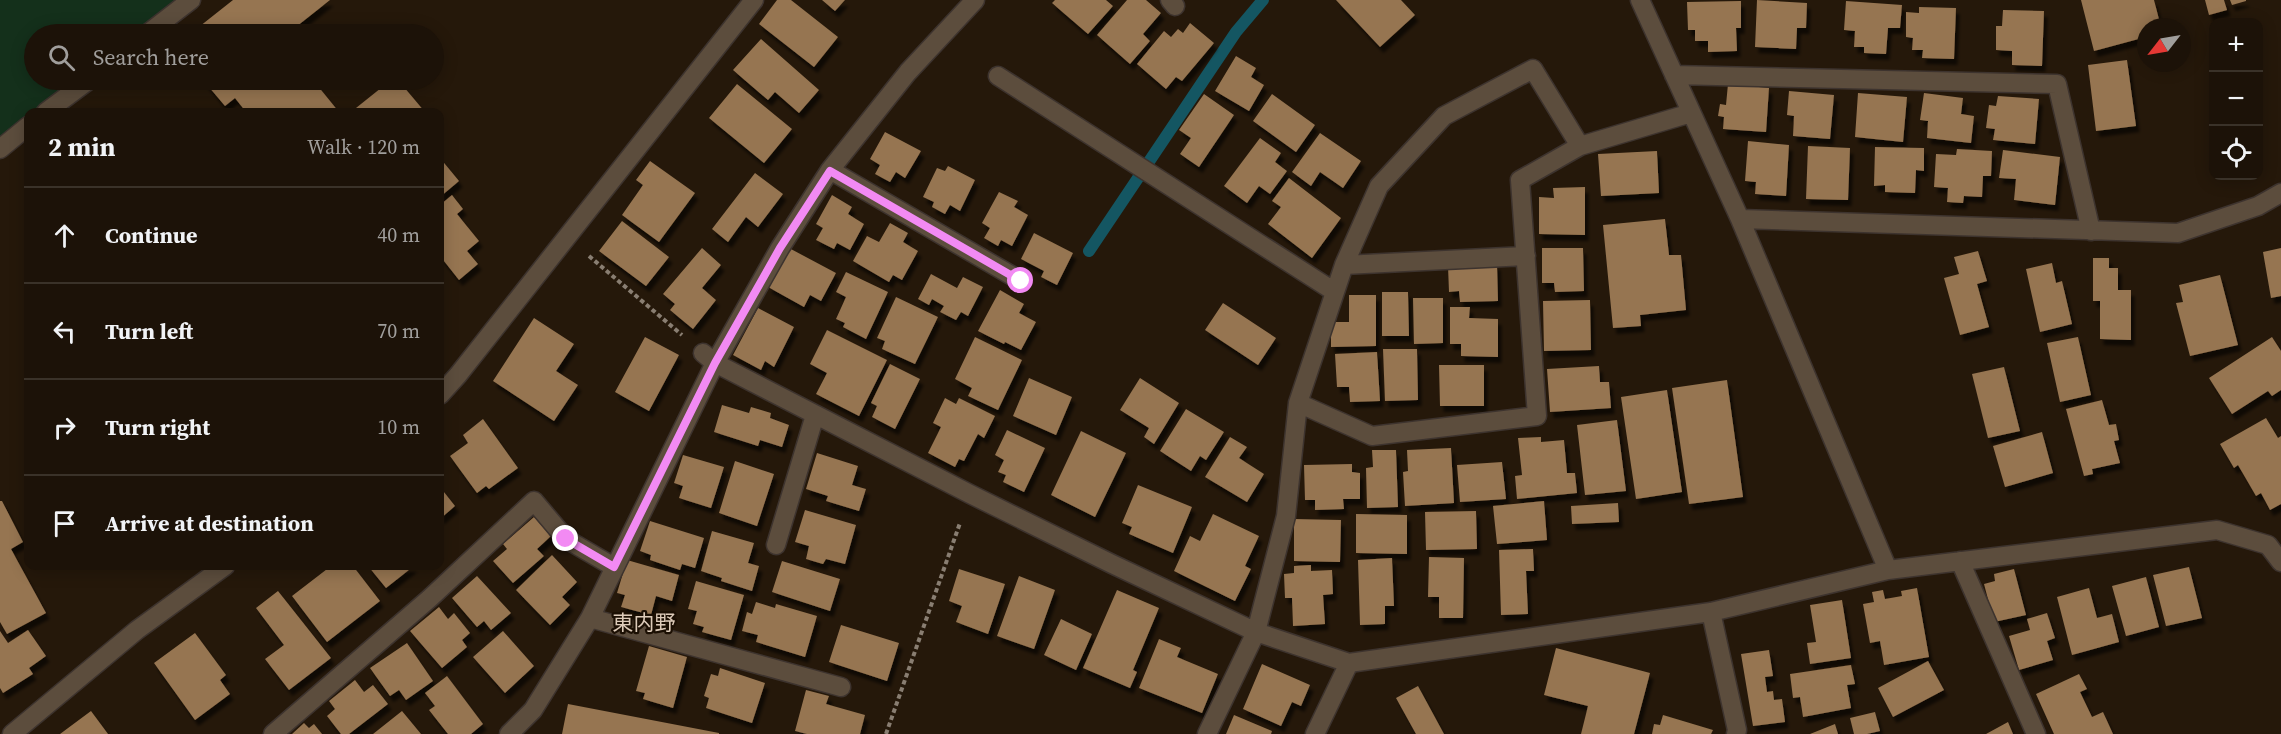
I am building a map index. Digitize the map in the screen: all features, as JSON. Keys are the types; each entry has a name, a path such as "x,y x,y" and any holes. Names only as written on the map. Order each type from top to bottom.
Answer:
{"street":[{"path":"160,24 191,0"},
{"path":"509,734 533,710 590,618 709,358 830,171 908,72 975,0"},
{"path":"1640,0 1740,219 1888,570"},
{"path":"444,391 748,2"},
{"path":"1207,734 1256,632 1286,516 1298,403 1344,265 1379,186 1444,116 1533,69 1580,147"},
{"path":"1674,75 2057,84 2091,231"},
{"path":"998,76 1335,292"},
{"path":"51,108 75,90"},
{"path":"1298,403 1372,436 1537,416 1521,180 1580,147 1691,113"},
{"path":"0,149 24,129"},
{"path":"830,171 1021,281"},
{"path":"1740,219 2178,232 2258,206 2281,194"},
{"path":"1344,265 1526,256"},
{"path":"709,358 970,494 1256,632 1349,663 1711,612 1888,570 2217,530 2274,540 2281,562"},
{"path":"776,544 815,415"},
{"path":"273,734 429,598 534,501 566,539 614,567"},
{"path":"1960,561 2036,734"},
{"path":"12,734 137,630 220,570"},
{"path":"1711,612 1736,734"},
{"path":"590,618 841,687"},
{"path":"1315,734 1349,663"},
{"path":"0,725 6,734"}],"path":[{"path":"584,252 709,358"},
{"path":"886,734 970,494"}],"green space":[{"path":"0,0 189,0 161,24 24,24 24,90 70,90 44,108 24,108 24,122 0,139"}],"building":[{"path":"233,0 330,0 300,24 203,24"},
{"path":"777,0 791,0 838,37 814,67 759,24"},
{"path":"822,0 845,0 835,11"},
{"path":"1055,0 1106,0 1113,6 1088,34 1052,3"},
{"path":"1127,0 1146,0 1161,13 1143,34 1150,41 1130,64 1097,35"},
{"path":"1336,0 1401,0 1415,15 1380,47"},
{"path":"1757,0 1807,3 1806,28 1797,28 1796,49 1755,47"},
{"path":"2081,0 2154,0 2159,18 2137,18 2137,39 2094,51"},
{"path":"2205,0 2224,0 2227,10 2209,15"},
{"path":"2230,0 2246,0 2246,1 2232,5"},
{"path":"1741,1 1741,28 1736,28 1737,51 1708,52 1708,41 1695,41 1695,30 1688,30 1687,2"},
{"path":"1846,1 1902,5 1900,28 1888,28 1886,54 1864,53 1864,47 1854,47 1855,31 1844,30"},
{"path":"1919,7 1956,8 1954,59 1922,58 1923,50 1912,50 1913,38 1906,37 1906,12 1919,13"},
{"path":"2003,10 2044,11 2042,66 2012,65 2012,51 1996,50 1996,26 2002,26"},
{"path":"1190,23 1214,43 1182,81 1176,77 1166,89 1137,64 1164,31 1171,37 1178,29 1183,33"},
{"path":"761,39 819,90 799,113 775,92 768,100 733,70"},
{"path":"1236,56 1256,68 1251,77 1264,85 1249,111 1215,91"},
{"path":"2127,60 2136,126 2096,131 2088,65"},
{"path":"737,84 792,129 764,163 709,118"},
{"path":"1728,84 1769,88 1766,132 1723,129 1724,117 1718,116 1720,104 1726,105"},
{"path":"211,90 321,90 336,108 243,108 235,98 225,106"},
{"path":"378,90 406,90 422,108 356,108"},
{"path":"1789,91 1834,95 1830,139 1793,136 1794,116 1787,115"},
{"path":"1858,93 1907,97 1903,142 1855,137"},
{"path":"1924,93 1963,98 1961,114 1974,116 1971,143 1927,138 1928,121 1920,120"},
{"path":"1204,94 1234,115 1199,167 1180,154 1191,138 1179,130"},
{"path":"1272,94 1315,125 1296,152 1253,121"},
{"path":"1998,96 2039,99 2035,144 1993,140 1995,129 1986,128 1989,105 1996,106"},
{"path":"885,132 921,151 905,178 896,172 890,182 875,174 880,165 870,159"},
{"path":"1320,133 1361,161 1343,188 1320,172 1311,186 1292,172"},
{"path":"1260,138 1281,153 1275,162 1287,171 1270,194 1259,186 1247,203 1224,186"},
{"path":"1748,141 1789,145 1786,196 1755,194 1756,182 1745,181"},
{"path":"1808,146 1850,148 1848,200 1806,199"},
{"path":"1875,147 1924,148 1924,171 1916,170 1915,193 1885,192 1885,185 1874,186"},
{"path":"1957,149 1992,151 1991,176 1983,176 1982,197 1964,196 1963,203 1947,202 1948,188 1934,187 1936,154 1956,155"},
{"path":"2003,150 2060,157 2055,205 2014,200 2016,179 1999,178"},
{"path":"1657,151 1659,193 1601,196 1598,154"},
{"path":"650,161 695,193 659,242 622,215 643,185 636,180"},
{"path":"444,163 459,181 444,194"},
{"path":"948,166 975,180 960,211 950,205 945,214 932,207 934,202 923,197 937,168 945,171"},
{"path":"755,173 783,194 758,227 746,217 728,242 712,229"},
{"path":"1289,178 1341,218 1312,258 1268,224 1281,207 1272,201"},
{"path":"1585,187 1585,235 1539,234 1539,197 1554,198 1553,188"},
{"path":"999,192 1018,201 1014,207 1028,215 1012,246 1001,240 998,246 984,238 990,228 982,223"},
{"path":"452,195 463,209 457,214 479,241 467,251 478,264 459,280 444,261 444,202"},
{"path":"832,195 852,207 848,214 864,224 850,250 837,243 834,249 816,240 823,228 816,224"},
{"path":"1665,219 1669,255 1681,255 1686,310 1640,315 1641,326 1613,328 1603,225"},
{"path":"622,221 669,257 646,286 599,251"},
{"path":"890,223 908,233 903,242 918,251 902,280 893,275 889,282 853,261 867,236 879,242"},
{"path":"1034,233 1073,253 1057,285 1041,277 1044,271 1021,259"},
{"path":"702,248 721,265 702,288 716,300 693,329 670,310 675,304 663,294"},
{"path":"789,248 836,273 821,301 810,295 804,307 768,287"},
{"path":"1542,248 1583,248 1584,291 1555,292 1554,283 1542,283"},
{"path":"2281,248 2281,296 2271,298 2263,252"},
{"path":"1978,251 1987,281 1977,284 1989,327 1960,335 1944,278 1959,274 1954,257"},
{"path":"2093,258 2109,258 2109,268 2118,268 2118,290 2131,290 2131,340 2100,339 2100,301 2093,301"},
{"path":"2052,263 2056,283 2062,281 2072,324 2040,332 2026,269"},
{"path":"1497,264 1498,301 1460,302 1459,291 1449,292 1448,266"},
{"path":"846,272 888,292 866,339 843,327 845,323 836,319 846,297 836,292"},
{"path":"931,274 957,288 963,277 983,287 968,316 961,312 956,320 940,312 944,306 932,299 929,305 918,299"},
{"path":"2220,275 2238,345 2190,356 2176,303 2183,302 2179,285"},
{"path":"1000,290 1024,304 1019,313 1036,322 1021,350 978,331"},
{"path":"1382,292 1408,292 1409,336 1382,336"},
{"path":"1349,295 1376,295 1376,346 1331,347 1331,322 1349,322"},
{"path":"896,297 938,317 915,364 882,349 885,341 877,338"},
{"path":"1413,298 1443,298 1443,343 1414,344"},
{"path":"1590,300 1591,350 1544,351 1543,301"},
{"path":"1223,303 1276,338 1258,365 1205,330"},
{"path":"1450,307 1470,307 1469,318 1498,319 1498,357 1461,356 1461,344 1450,344"},
{"path":"758,308 794,327 774,367 765,361 761,370 733,355"},
{"path":"534,318 574,344 556,371 578,385 554,421 493,381"},
{"path":"827,330 887,360 859,416 816,394 827,373 810,364"},
{"path":"645,337 679,355 649,411 615,392"},
{"path":"975,337 1022,360 998,410 968,396 972,388 955,379"},
{"path":"2078,337 2091,395 2060,402 2047,343"},
{"path":"2272,337 2281,351 2281,390 2272,396 2268,391 2232,414 2209,378"},
{"path":"1383,349 1417,349 1418,400 1385,401"},
{"path":"1377,352 1380,401 1350,402 1349,387 1337,387 1335,354"},
{"path":"890,364 920,379 895,429 872,417 877,406 871,403"},
{"path":"1439,365 1484,365 1484,406 1440,406"},
{"path":"1599,366 1600,382 1609,382 1611,408 1550,412 1547,369"},
{"path":"2004,367 2020,431 1988,438 1972,374"},
{"path":"1029,378 1072,397 1056,435 1013,416"},
{"path":"1140,378 1179,403 1154,444 1144,437 1149,428 1120,410"},
{"path":"1727,380 1743,497 1689,504 1672,388"},
{"path":"1667,390 1682,492 1636,499 1621,397"},
{"path":"945,398 956,404 959,398 995,416 984,438 978,434 964,461 959,459 955,467 928,453 941,427 933,423"},
{"path":"2102,400 2109,425 2116,424 2119,440 2114,441 2120,463 2092,469 2093,474 2084,476 2066,409"},
{"path":"722,405 749,413 751,407 771,413 770,418 789,425 782,447 760,440 758,446 714,432"},
{"path":"1186,409 1224,432 1206,460 1200,456 1191,471 1160,451"},
{"path":"2266,418 2278,438 2281,436 2281,504 2270,510 2261,493 2256,496 2238,465 2234,468 2220,444"},
{"path":"483,419 518,468 489,489 486,486 477,493 450,456 468,443 463,435"},
{"path":"1617,420 1626,491 1585,495 1577,425"},
{"path":"1007,430 1045,448 1024,492 1003,482 1006,475 998,472 1004,460 995,455"},
{"path":"1081,431 1126,453 1095,517 1051,495"},
{"path":"2042,432 2053,473 2005,487 1993,446"},
{"path":"1230,437 1247,447 1239,458 1264,474 1247,502 1205,477"},
{"path":"1541,437 1541,442 1564,440 1567,473 1575,473 1577,493 1517,499 1515,476 1522,475 1518,438"},
{"path":"1451,448 1454,503 1405,506 1403,472 1408,471 1407,450"},
{"path":"1372,450 1396,450 1398,507 1367,508 1366,468 1373,467"},
{"path":"817,453 858,466 852,485 866,489 859,511 826,501 828,496 806,489"},
{"path":"683,455 724,467 711,508 679,498 683,486 674,483"},
{"path":"735,461 774,474 757,526 719,513"},
{"path":"1502,462 1506,499 1460,502 1457,465"},
{"path":"1352,464 1352,472 1360,473 1360,499 1343,499 1344,509 1315,510 1315,500 1305,500 1304,465"},
{"path":"1138,485 1192,507 1173,553 1129,534 1132,527 1122,523"},
{"path":"444,492 455,506 444,516"},
{"path":"0,501 23,542 11,549 46,613 7,634 0,622"},
{"path":"1544,501 1547,540 1497,544 1493,506"},
{"path":"1618,503 1619,522 1572,524 1571,506"},
{"path":"805,510 856,525 845,564 826,559 823,564 806,559 809,546 795,542"},
{"path":"1476,511 1477,549 1426,550 1425,512"},
{"path":"1213,514 1259,536 1245,566 1251,569 1235,601 1174,571 1190,536 1200,541"},
{"path":"1356,514 1407,515 1407,554 1356,553"},
{"path":"534,517 551,536 537,549 544,556 513,583 493,561 507,549 503,544"},
{"path":"1294,519 1341,520 1340,562 1294,561"},
{"path":"650,521 704,538 695,568 682,564 680,570 650,560 651,555 640,551"},
{"path":"712,531 754,543 748,563 759,566 752,591 721,581 722,578 701,571"},
{"path":"1533,549 1534,571 1526,571 1528,614 1501,615 1499,550"},
{"path":"552,555 577,582 562,597 570,605 550,625 516,590"},
{"path":"1429,557 1464,558 1463,618 1439,618 1439,597 1428,597"},
{"path":"1392,558 1394,606 1385,606 1385,624 1360,625 1358,560"},
{"path":"627,560 679,575 672,601 656,596 651,615 621,607 625,595 617,593"},
{"path":"782,561 840,579 830,611 772,592"},
{"path":"1311,565 1311,571 1332,570 1333,594 1323,595 1325,624 1293,626 1292,598 1285,598 1284,574 1294,573 1294,566"},
{"path":"2189,567 2202,618 2166,626 2153,575"},
{"path":"959,569 1005,584 988,634 956,622 962,606 949,601"},
{"path":"2014,569 2026,615 1994,622 1984,584 1995,581 1994,574"},
{"path":"326,570 356,570 380,601 327,642 292,596"},
{"path":"371,570 409,570 386,588"},
{"path":"477,576 511,613 491,630 484,621 477,627 452,598"},
{"path":"1019,576 1055,590 1034,649 997,636"},
{"path":"2146,577 2159,627 2126,636 2112,586"},
{"path":"696,581 744,595 731,640 702,632 704,627 693,624 697,611 688,609"},
{"path":"1917,588 1929,657 1884,665 1880,641 1870,643 1863,604 1874,602 1872,592 1883,590 1885,599 1902,596 1901,591"},
{"path":"2089,588 2097,618 2112,614 2119,642 2072,655 2057,597"},
{"path":"1117,590 1159,608 1133,670 1137,672 1130,688 1083,668"},
{"path":"278,591 331,658 289,690 265,659 284,645 256,608"},
{"path":"1842,600 1851,658 1810,664 1807,643 1816,642 1810,605"},
{"path":"756,602 775,608 776,604 817,616 805,657 756,642 758,635 742,631 747,612 752,614"},
{"path":"439,607 448,619 454,613 470,633 462,640 467,647 442,668 410,631"},
{"path":"2047,613 2055,638 2047,641 2053,660 2019,670 2009,636 2030,630 2027,619"},
{"path":"1061,619 1092,634 1076,670 1044,655"},
{"path":"841,625 899,643 887,681 829,662"},
{"path":"28,630 46,656 29,668 33,674 3,693 0,688 0,631 8,643"},
{"path":"503,631 534,666 505,693 473,657"},
{"path":"195,633 226,675 220,680 230,694 195,720 154,663"},
{"path":"1159,639 1181,648 1177,657 1218,674 1202,713 1139,688"},
{"path":"407,643 433,681 406,700 399,690 390,696 370,668"},
{"path":"649,646 687,657 673,708 643,699 645,693 636,691"},
{"path":"1556,648 1650,673 1634,734 1581,734 1588,706 1544,695"},
{"path":"1769,650 1773,676 1765,677 1767,692 1773,691 1774,700 1782,699 1785,722 1753,726 1741,654"},
{"path":"1928,661 1944,690 1893,717 1878,688"},
{"path":"1262,664 1310,685 1301,706 1292,702 1281,726 1243,709"},
{"path":"1851,665 1855,684 1847,685 1851,708 1803,717 1800,697 1793,698 1790,674"},
{"path":"720,668 765,683 752,723 706,708 709,698 704,696 711,674 718,676"},
{"path":"2079,674 2087,689 2080,692 2092,717 2103,712 2113,734 2054,734 2036,694"},
{"path":"447,676 483,724 471,734 448,734 429,710 435,706 425,693"},
{"path":"355,680 364,692 373,685 388,704 349,734 341,734 327,716 335,709 329,701"},
{"path":"1418,686 1444,734 1416,734 1396,698"},
{"path":"806,690 829,696 826,704 865,715 860,734 807,734 795,731"},
{"path":"568,704 719,733 719,734 562,734"},
{"path":"91,711 108,734 60,734"},
{"path":"402,711 421,734 373,734"},
{"path":"1875,712 1880,731 1854,734 1850,718"},
{"path":"1234,715 1272,731 1271,734 1226,734"},
{"path":"1663,715 1713,730 1711,734 1652,734 1654,724 1660,725"},
{"path":"2008,722 2013,734 1986,734"},
{"path":"304,723 309,728 314,724 322,734 292,734"},
{"path":"1835,724 1838,734 1810,734"}],"waterway":[{"path":"1089,251 1236,32 1263,0"}],"district":[{"name":"東内野","path":"644,623"}],"route":[{"path":"566,539 614,567 715,363 780,248 830,171 1021,281"}]}
